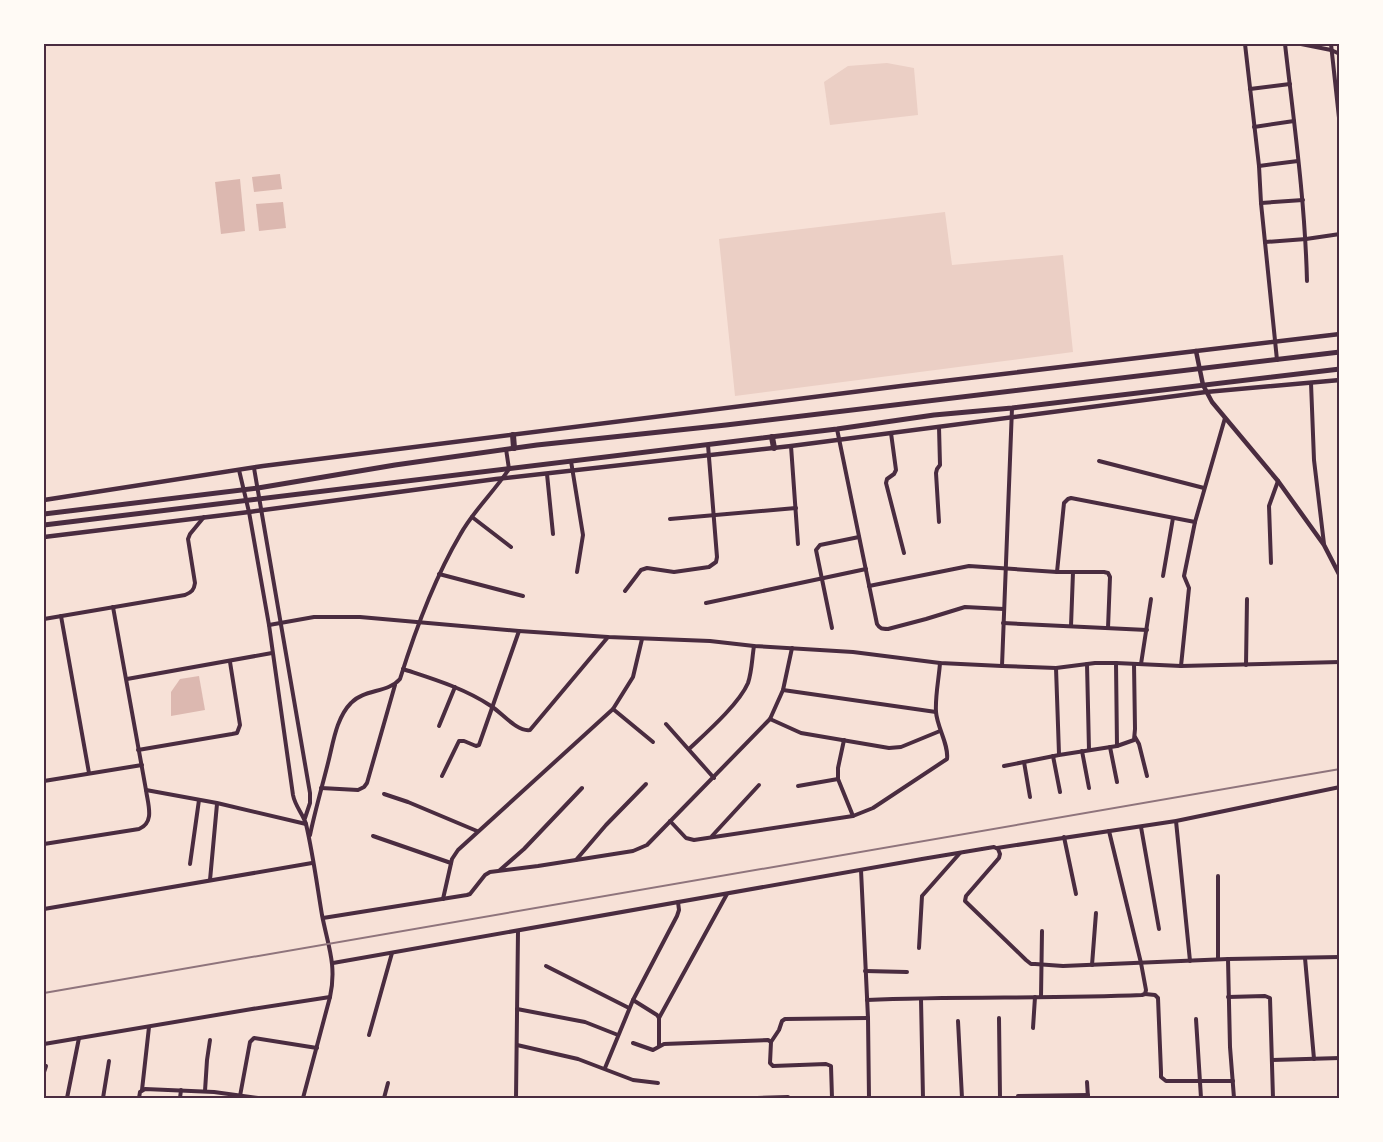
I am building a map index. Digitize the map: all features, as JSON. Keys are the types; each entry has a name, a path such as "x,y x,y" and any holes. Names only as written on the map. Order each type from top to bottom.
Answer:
{"highway":[{"path":"513,435 514,448"},
{"path":"772,437 774,448"}],"main road":[{"path":"44,500 254,468 901,386 1340,334"},
{"path":"1196,351 1206,392 1278,481 1324,545 1339,573"},
{"path":"44,514 258,488 514,448 1340,352"},
{"path":"44,525 708,445 934,415 1012,408 1340,369"},
{"path":"44,537 503,478 791,446 1206,392 1340,380"}],"street":[{"path":"1245,44 1277,360"},
{"path":"1286,44 1303,200 1307,281"},
{"path":"1301,44 1340,54"},
{"path":"1330,44 1340,127"},
{"path":"1250,89 1290,84"},
{"path":"1254,127 1294,121"},
{"path":"1259,166 1299,161"},
{"path":"1262,203 1303,200"},
{"path":"1265,242 1340,234"},
{"path":"1311,383 1314,460 1324,545"},
{"path":"1002,666 1012,408"},
{"path":"1181,666 1189,588 1184,576 1195,522 1225,418"},
{"path":"939,427 940,465 936,473 939,522"},
{"path":"837,429 879,628 926,619 965,607 1004,609"},
{"path":"891,433 896,470 886,483 904,553"},
{"path":"625,591 644,568 674,572 715,564 717,557 708,445"},
{"path":"791,446 798,544"},
{"path":"309,838 340,722 348,705 358,697 395,685 400,680 439,574 460,533 509,469 506,449"},
{"path":"571,461 583,535 577,572"},
{"path":"1099,461 1204,488"},
{"path":"254,468 310,793 305,822"},
{"path":"239,470 249,512 269,625 292,795 305,822 309,838 322,918 333,963 330,998 303,1098"},
{"path":"547,474 553,534"},
{"path":"1271,563 1269,506 1278,481"},
{"path":"1057,572 1064,503 1068,499 1195,522"},
{"path":"670,519 796,508"},
{"path":"44,619 191,593 195,589 195,583 188,539 204,517"},
{"path":"472,517 512,547"},
{"path":"1163,576 1173,518"},
{"path":"832,628 816,554 818,547 859,537"},
{"path":"869,585 969,566 1057,572 1104,572 1110,577 1108,628"},
{"path":"706,603 866,568"},
{"path":"1071,626 1074,572"},
{"path":"439,574 523,596"},
{"path":"1246,665 1247,598"},
{"path":"1141,664 1151,599"},
{"path":"44,844 139,829 149,822 142,765 113,607"},
{"path":"61,616 89,773"},
{"path":"269,625 314,618 360,618 519,631 710,641 853,652 940,663 1056,668 1116,663 1181,666 1340,662"},
{"path":"1003,623 1147,630"},
{"path":"442,776 459,741 479,745 519,631"},
{"path":"403,669 455,687 492,706 520,729 526,731 530,730 608,637"},
{"path":"443,899 451,863 458,850 613,709 633,677 642,639"},
{"path":"689,749 724,714 746,687 754,646"},
{"path":"322,918 469,895 490,872 642,848 654,839 770,719 783,690 792,648"},
{"path":"127,679 272,653"},
{"path":"138,750 237,732 240,725 230,662"},
{"path":"670,821 686,838 691,840 853,816 873,808 947,759 936,712 940,663"},
{"path":"1116,663 1117,746"},
{"path":"1087,664 1089,750"},
{"path":"1134,664 1135,738 1139,744 1147,776"},
{"path":"1056,668 1059,755"},
{"path":"321,788 358,790 367,783 395,685"},
{"path":"439,726 455,687"},
{"path":"783,690 936,712"},
{"path":"613,709 653,742"},
{"path":"770,719 801,733 895,749 940,731"},
{"path":"666,724 714,778"},
{"path":"1004,766 1117,746 1131,742 1135,738"},
{"path":"844,740 838,779 853,816"},
{"path":"1110,747 1117,782"},
{"path":"1082,751 1089,788"},
{"path":"1053,756 1060,792"},
{"path":"1024,762 1030,797"},
{"path":"44,781 142,765"},
{"path":"798,786 838,779"},
{"path":"576,860 646,784"},
{"path":"712,837 759,785"},
{"path":"333,963 961,852 1176,821 1340,787"},
{"path":"500,870 524,849 582,788"},
{"path":"146,790 305,822"},
{"path":"384,794 477,831"},
{"path":"190,864 199,800"},
{"path":"210,880 217,803"},
{"path":"1176,821 1190,961"},
{"path":"1141,827 1160,929"},
{"path":"1109,831 1141,963 1146,990 1144,994"},
{"path":"373,836 451,863"},
{"path":"1065,837 1076,894"},
{"path":"996,848 999,851 999,858 966,896 965,901 1031,964 1064,966 1218,959 1340,957"},
{"path":"919,948 922,896 961,852"},
{"path":"44,909 312,863"},
{"path":"861,870 868,1018 869,1098"},
{"path":"1218,876 1218,959"},
{"path":"659,1047 659,1018 727,894"},
{"path":"605,1068 629,1008 677,916 678,903"},
{"path":"1092,964 1096,913"},
{"path":"516,1098 518,931"},
{"path":"1041,998 1042,931"},
{"path":"369,1035 392,953"},
{"path":"1305,958 1314,1059"},
{"path":"1228,959 1234,1098"},
{"path":"546,966 629,1008"},
{"path":"865,971 907,972"},
{"path":"867,1000 1155,995 1158,998 1161,1077 1166,1081 1233,1080"},
{"path":"1228,997 1265,996 1270,998 1273,1098"},
{"path":"44,1044 330,998"},
{"path":"1034,1028 1035,998"},
{"path":"921,999 923,1098"},
{"path":"633,1000 659,1018"},
{"path":"517,1009 585,1022 618,1035"},
{"path":"832,1098 831,1066 826,1064 773,1066 771,1042 782,1020 785,1019 868,1018"},
{"path":"999,1018 1000,1098"},
{"path":"1196,1019 1201,1098"},
{"path":"958,1021 962,1098"},
{"path":"139,1098 142,1090 149,1027"},
{"path":"67,1098 79,1038"},
{"path":"240,1096 250,1042 254,1038 317,1048"},
{"path":"633,1043 652,1050 664,1044 766,1039 771,1042"},
{"path":"205,1091 210,1040"},
{"path":"517,1045 578,1059 633,1080 658,1083"},
{"path":"1272,1060 1340,1058"},
{"path":"103,1098 109,1061"},
{"path":"44,1072 46,1066"},
{"path":"1018,1096 1088,1097 1087,1082"},
{"path":"384,1098 388,1083"},
{"path":"142,1090 205,1091 258,1098"},
{"path":"180,1098 181,1090"},
{"path":"757,1098 788,1097"}],"shaded area":[{"path":"887,63 914,68 918,115 830,125 824,82 848,66"},
{"path":"280,174 282,189 254,192 252,177"},
{"path":"240,179 245,231 221,234 215,182"},
{"path":"283,202 286,228 259,231 256,204"},
{"path":"945,212 952,265 1063,255 1073,352 735,396 719,239"},
{"path":"199,676 205,710 171,716 171,692 180,679"}],"railway":[{"path":"44,993 1340,769"}]}
